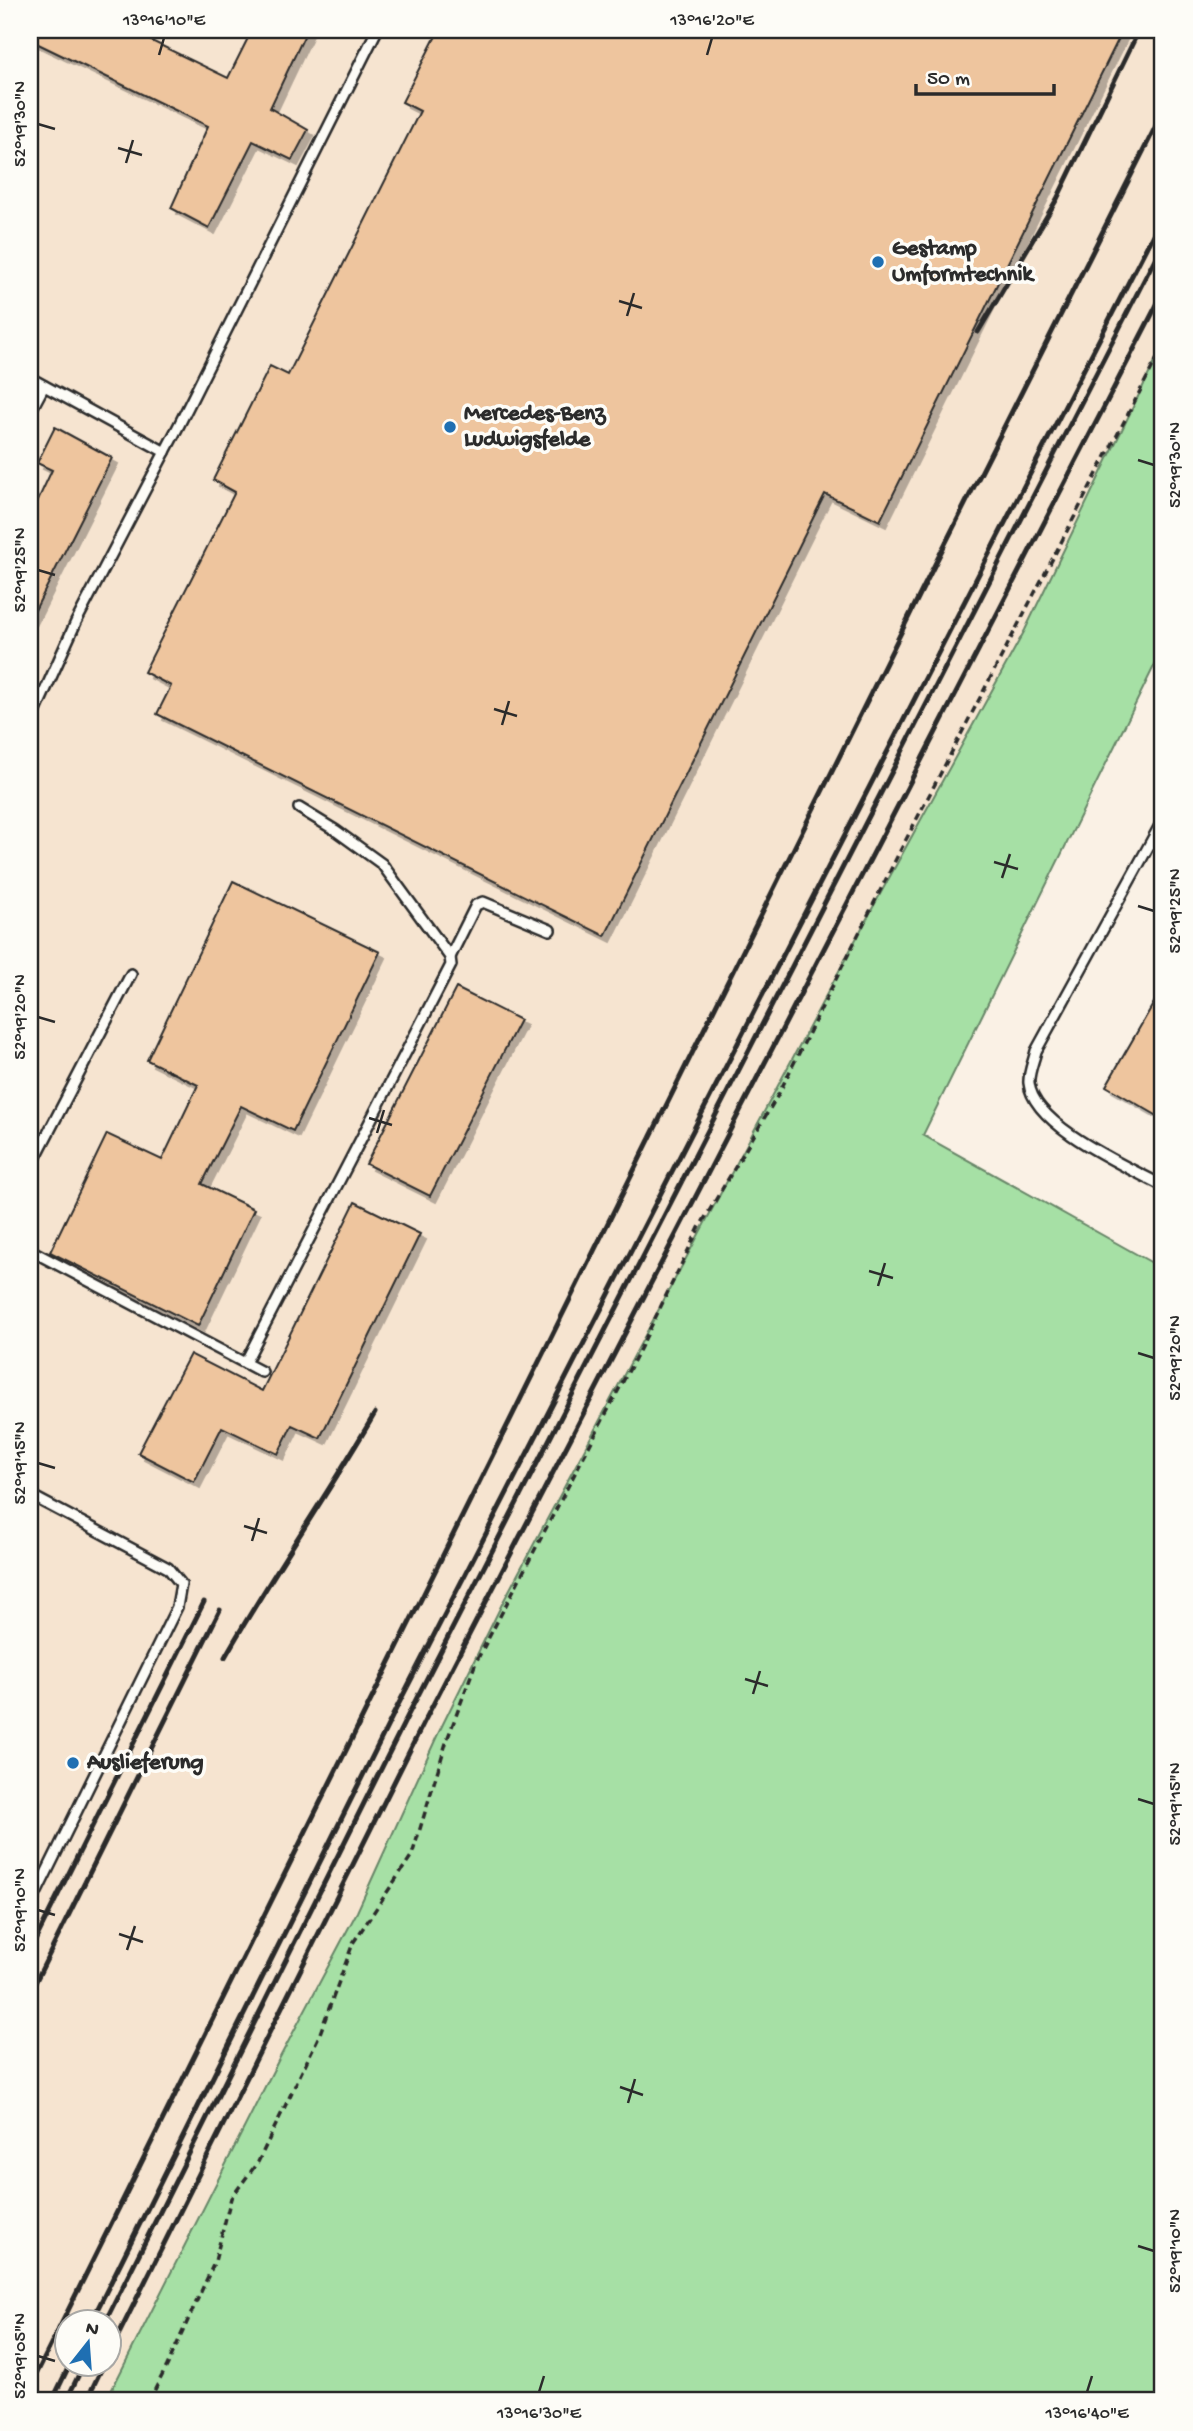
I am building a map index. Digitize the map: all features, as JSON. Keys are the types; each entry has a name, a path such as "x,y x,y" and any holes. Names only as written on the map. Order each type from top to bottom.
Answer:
{"lane":[{"path":"30,724 76,622 165,452 377,30"},
{"path":"30,378 165,452"},
{"path":"30,412 44,386"},
{"path":"245,1363 452,965 450,957 382,864 299,808"},
{"path":"1163,820 1036,1051 1029,1083 1039,1109 1067,1133 1163,1186"},
{"path":"450,957 476,905 483,902 550,930"},
{"path":"30,1168 131,974"},
{"path":"30,1250 262,1372"},
{"path":"30,1495 168,1568 181,1584 177,1607 30,1906"}],"path":[{"path":"149,2401 215,2261 231,2198 258,2162 319,2036 353,1943 412,1855 447,1740 477,1662 640,1349 699,1228 778,1095 899,853 1163,348"}],"shaded area":[{"path":"30,30 1163,30 1163,345 1025,630 872,909 503,1602 437,1736 357,1912 278,2061 122,2369 122,2308 52,2308 52,2378 118,2378 106,2401 30,2401"}],"green space":[{"path":"1163,345 1163,648 923,1135 1163,1269 1163,2401 106,2401 118,2378 122,2378 122,2369 278,2061 357,1912 437,1736 503,1602 872,909 1025,630"}],"building":[{"path":"30,30 129,30 228,78 252,30 307,30 270,108 308,130 292,160 253,141 209,228 171,208 208,126 30,40"},
{"path":"439,30 1123,30 880,521 825,494 605,936 157,714 171,686 144,672 235,492 213,480 270,366 288,375 420,111 402,102"},
{"path":"55,427 112,458 30,620 30,517 52,470 37,463"},
{"path":"233,881 380,952 293,1131 241,1106 202,1184 254,1209 198,1326 50,1252 107,1134 162,1160 198,1085 147,1060"},
{"path":"1163,987 1163,1119 1106,1086"},
{"path":"456,988 520,1020 430,1196 366,1164"},
{"path":"355,1202 420,1234 320,1438 292,1425 278,1454 222,1427 194,1482 138,1453 190,1354 262,1391"}],"railway":[{"path":"978,332 1057,199 1139,30"},
{"path":"30,2387 936,562 1163,112"},
{"path":"98,2308 396,1709 1163,215"},
{"path":"112,2308 408,1715 1163,243"},
{"path":"122,2328 516,1541 1163,293"},
{"path":"225,1657 375,1413"},
{"path":"30,1951 204,1602"},
{"path":"30,1993 220,1610"},
{"path":"52,2401 63,2378"},
{"path":"66,2401 77,2378"},
{"path":"86,2401 97,2378"}],"place":[{"name":"Gestamp Umformtechnik","path":"878,262"},
{"name":"Mercedes-Benz Ludwigsfelde","path":"450,427"},
{"name":"Auslieferung","path":"73,1763"}]}
